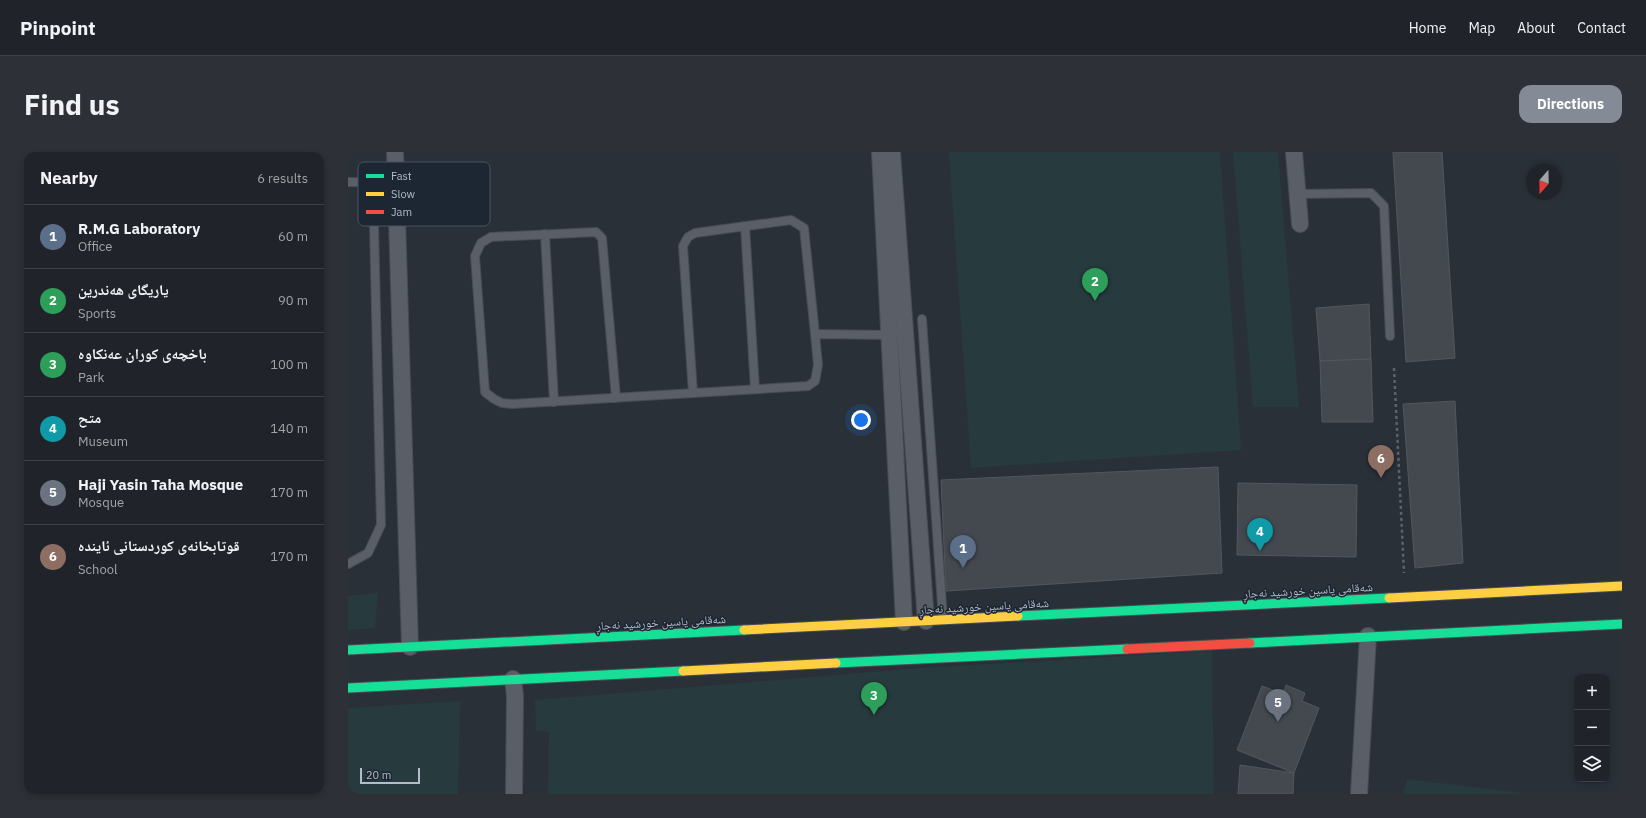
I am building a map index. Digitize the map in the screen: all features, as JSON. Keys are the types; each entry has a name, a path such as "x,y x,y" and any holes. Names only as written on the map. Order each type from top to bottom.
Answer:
{"street":[{"path":"394,152 395,162"},
{"path":"880,152 904,622"},
{"path":"892,152 926,621"},
{"path":"1294,152 1300,224"},
{"path":"397,226 410,647"},
{"name":"شەقامی یاسین خورشید نەجاڕ","path":"348,650 1622,586"},
{"path":"348,688 1622,624"},
{"path":"1359,794 1368,636"},
{"path":"513,679 514,794"}],"lane":[{"path":"1298,194 1371,193 1384,206 1390,336"},
{"path":"616,398 602,238 596,232 491,237 481,242 475,256 485,392 502,403 554,402 808,386 815,381 818,366 804,228 791,220 694,233 688,237 683,246 693,393"},
{"path":"348,564 368,552 381,525 374,226"},
{"path":"745,226 755,389"},
{"path":"545,234 554,402"},
{"path":"922,319 943,620"},
{"path":"815,334 889,335"}],"path":[{"path":"1394,368 1404,573"}],"green space":[{"path":"949,152 1220,152 1241,450 971,468"},
{"path":"1233,152 1278,152 1299,407 1253,407"},
{"path":"378,593 375,628 348,630 348,596"},
{"path":"1212,651 1214,794 548,794 549,732 536,730 535,700 921,668"},
{"path":"460,701 458,794 348,794 348,708"},
{"path":"1407,779 1531,794 1403,794"}],"building":[{"path":"1393,152 1442,152 1455,358 1406,362"},
{"path":"1369,304 1371,359 1320,361 1316,308"},
{"path":"1371,359 1373,422 1322,422 1320,361"},
{"path":"1455,401 1463,563 1415,568 1403,404"},
{"path":"1218,467 1222,573 946,591 941,480"},
{"path":"1238,483 1357,485 1356,557 1237,555"},
{"path":"1286,685 1305,693 1302,701 1319,708 1294,773 1237,750 1262,686 1283,694"},
{"path":"1240,765 1294,773 1293,794 1238,794"}],"traffic: fast":[{"path":"1018,616 1389,598"},
{"path":"1250,643 1622,624"},
{"path":"348,650 744,630"},
{"path":"836,663 1127,649"},
{"path":"348,688 683,671"}],"traffic: slow":[{"path":"1389,598 1622,586"},
{"path":"744,630 1018,616"},
{"path":"683,671 836,663"}],"traffic: jam":[{"path":"1127,649 1250,643"}],"place":[{"name":"یاریگای هەندرین","path":"1095,301"},
{"name":"قوتابخانەی کوردستانی ئایندە","path":"1381,478"},
{"name":"متح","path":"1260,551"},
{"name":"R.M.G Laboratory","path":"963,568"},
{"name":"باخچەی کوران عەنکاوە","path":"874,715"},
{"name":"Haji Yasin Taha Mosque","path":"1278,722"}]}
